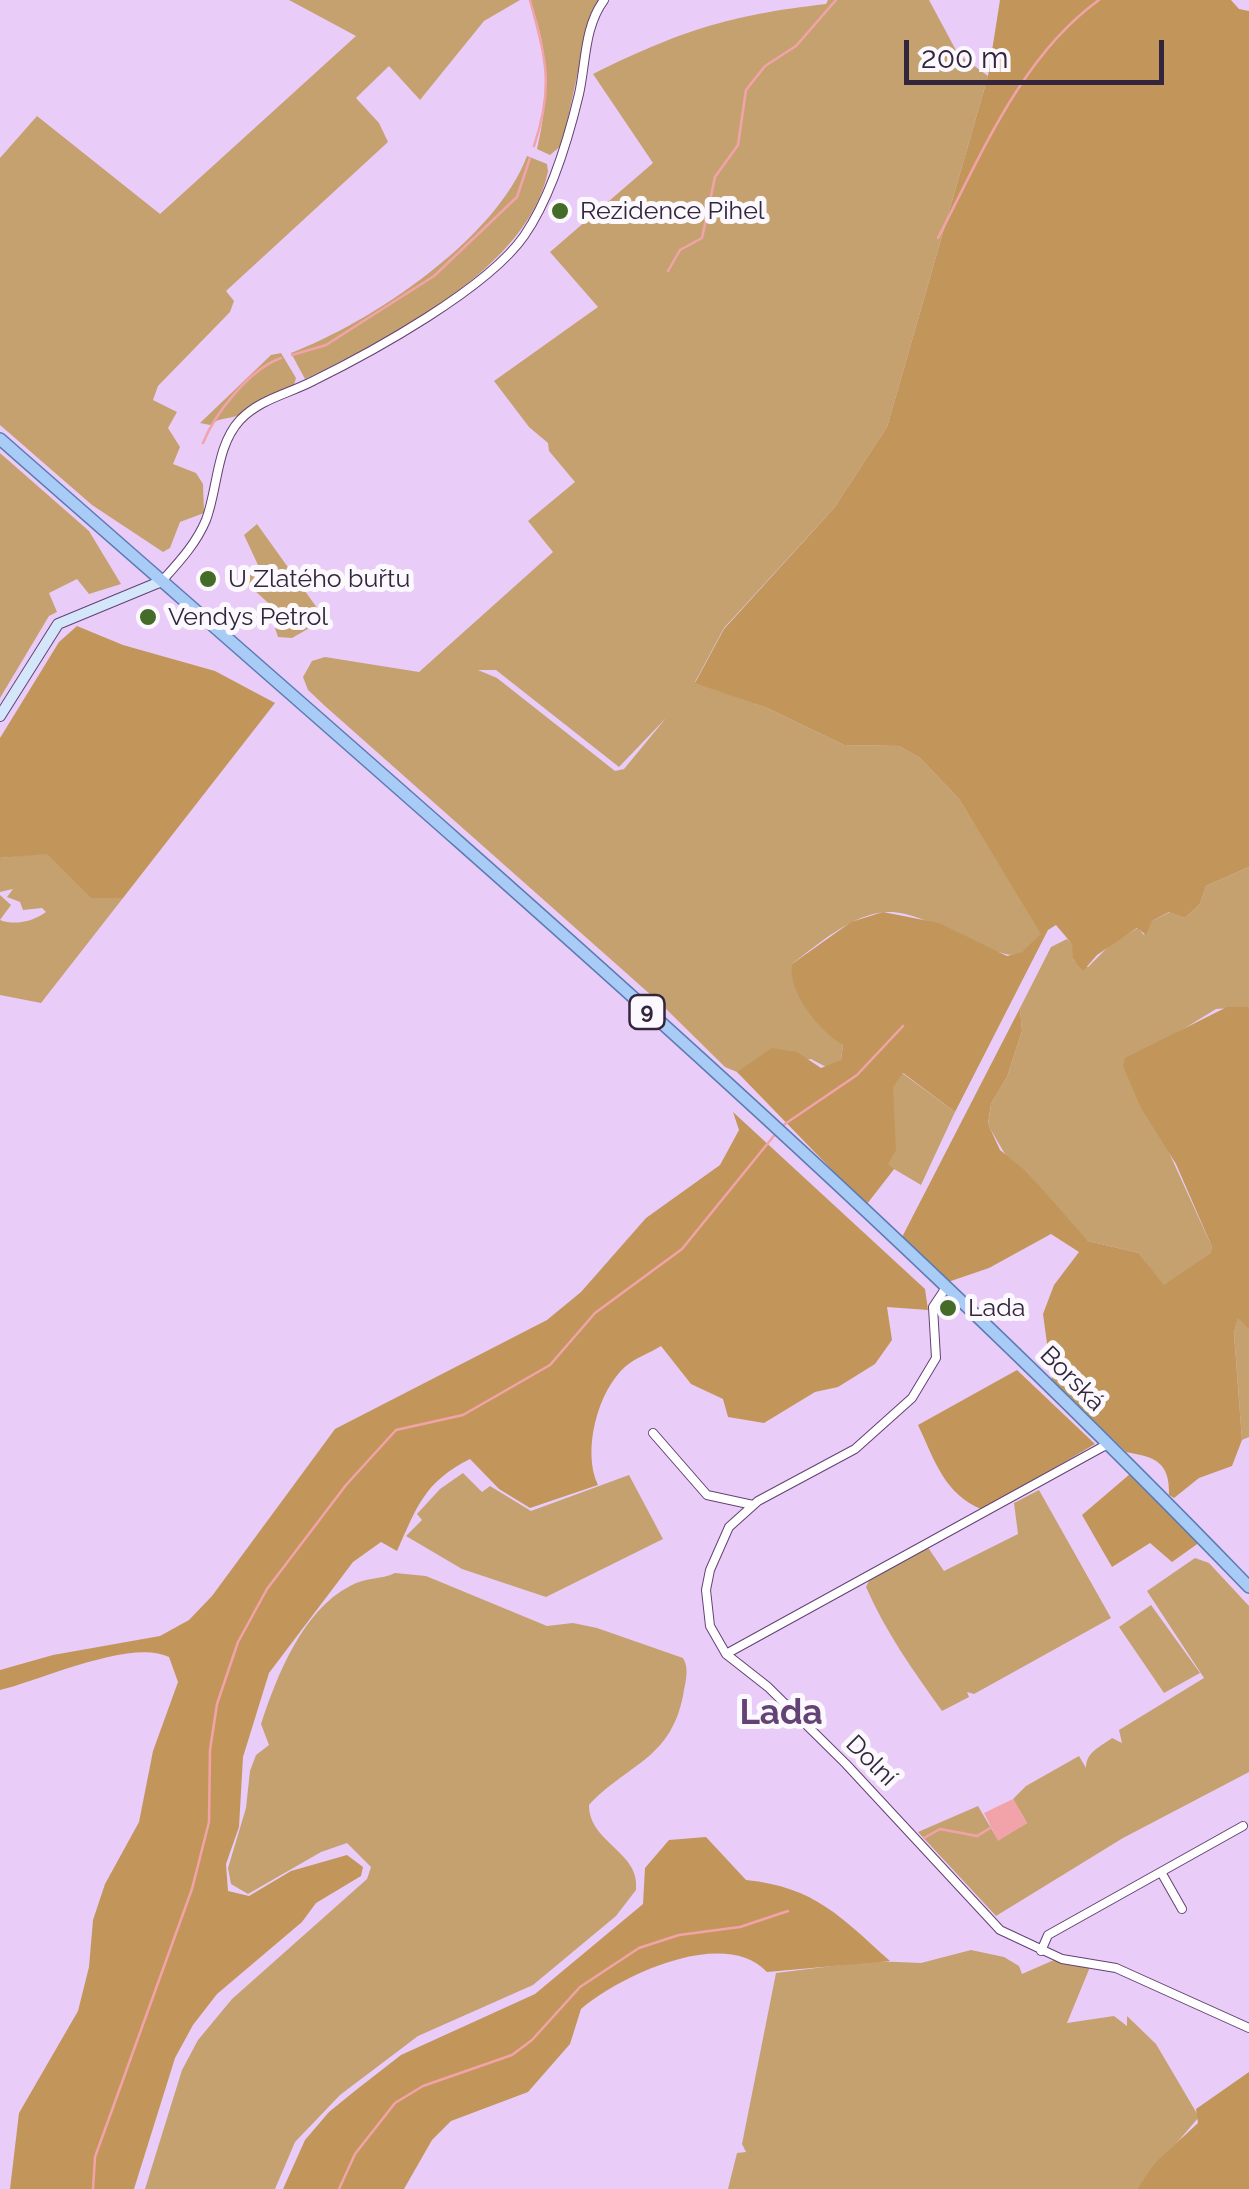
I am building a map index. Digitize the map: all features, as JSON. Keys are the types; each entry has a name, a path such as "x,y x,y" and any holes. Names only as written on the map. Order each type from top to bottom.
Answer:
{"main road":[{"name":"9","path":"0,439 162,581"},
{"name":"Borská","path":"162,581 531,904 945,1289 1249,1587"}],"street":[{"path":"0,716 58,624 162,581 190,549 205,522 228,439 238,422 268,400 310,383 414,324 478,280 526,233 566,143 586,45 604,0"},
{"path":"945,1289 933,1307 936,1358 912,1398 839,1460 752,1505 723,1536 706,1590 710,1626 726,1654 1106,1445"},
{"path":"654,1432 706,1495 752,1505"},
{"name":"Dolní","path":"726,1654 768,1687 846,1764 990,1921 1041,1951 1116,1968 1249,2028"},
{"path":"1041,1951 1048,1935 1243,1826"},
{"path":"1161,1872 1182,1909"}],"shaded area":[{"path":"289,0 520,0 484,21 420,100 389,66 356,98 379,123 388,142 226,291 234,301 230,312 158,386 153,400 177,412 168,428 180,447 173,464 196,473 203,484 204,513 180,522 170,548 163,552 92,505 0,425 0,158 37,116 160,214 356,36"},
{"path":"529,0 599,0 589,21 562,145 550,155 537,149 544,111 544,55"},
{"path":"828,0 929,0 958,54 988,76 887,427 834,508 724,628 695,682 767,708 844,745 899,746 920,758 959,799 1042,934 1021,953 1008,954 902,913 860,918 792,964 807,1010 843,1045 841,1060 828,1068 811,1059 737,1072 725,1067 660,1003 325,706 308,690 303,677 312,661 325,657 419,672 553,552 528,521 575,482 549,451 548,443 529,427 494,381 598,307 550,252 653,163 593,74 652,46 706,27 826,4","holes":["478,670 496,670 619,767 666,718 624,769 615,771 497,678"]},
{"path":"1000,0 1231,0 1239,9 1249,11 1249,867 1206,886 1200,904 1185,918 1169,912 1152,921 1146,935 1137,928 1097,955 1083,971 1073,959 1072,944 1056,925 1048,930 955,1112 903,1073 893,1087 896,1150 888,1164 894,1169 866,1205 737,1072 772,1048 797,1052 821,1068 841,1060 843,1045 815,1021 800,999 792,964 851,922 883,912 939,923 1007,956 1022,952 1041,934 959,799 920,758 899,746 844,745 767,708 695,683 724,629 834,508 887,427 988,76"},
{"path":"527,156 547,164 536,206 514,239 485,269 413,321 305,379 291,353 358,321 428,274 488,217 511,187"},
{"path":"281,353 296,378 294,385 237,416 210,425 200,423 271,355"},
{"path":"0,453 89,531 121,584 89,594 77,579 49,593 57,612 49,616 0,698"},
{"path":"257,524 325,619 292,638 278,637 275,628 281,626 276,610 242,579 258,565 244,535"},
{"path":"77,626 123,645 215,671 275,703 123,898 91,898 47,854 0,858 0,738 59,642"},
{"path":"47,853 91,897 123,898 41,1003 0,995 0,920 24,922 46,912 42,908 23,910 20,902 7,897 13,889 0,892 0,858"},
{"path":"1249,867 1249,1007 1216,1009 1167,1039 1162,1137 1212,1247 1210,1253 1164,1286 1139,1253 1088,1241 1027,1172 1009,1161 988,1125 991,1104 1007,1077 1022,1031 1020,1008 1051,947 1067,939 1073,944 1073,960 1088,967 1111,944 1138,928 1144,935 1152,921 1170,912 1185,918 1200,904 1206,886"},
{"path":"0,895 11,905 0,920"},
{"path":"1227,1007 1249,1007 1249,1330 1238,1318 1234,1333 1242,1440 1232,1466 1199,1478 1174,1498 1169,1495 1167,1475 1158,1463 1126,1452 1052,1380 1043,1314 1054,1285 1079,1252 1051,1234 989,1268 948,1282 900,1241 1020,1008 1022,1031 1007,1077 991,1104 988,1124 1000,1150 1027,1172 1088,1241 1139,1253 1164,1285 1210,1253 1212,1247 1176,1164 1141,1108 1123,1066 1125,1058"},
{"path":"902,1073 955,1112 921,1185 894,1169 866,1205 832,1137"},
{"path":"733,1112 925,1289 928,1310 887,1307 892,1340 875,1364 838,1387 815,1392 764,1423 728,1417 723,1399 691,1384 661,1346 626,1366 607,1390 592,1439 593,1471 598,1485 530,1508 499,1489 470,1459 442,1477 424,1497 397,1551 381,1542 353,1562 269,1673 243,1757 239,1827 226,1864 228,1891 249,1896 291,1871 347,1855 363,1867 361,1876 316,1903 302,1922 217,1994 193,2025 175,2058 134,2189 10,2189 19,2113 78,2011 89,1967 93,1920 105,1884 139,1822 153,1751 178,1682 169,1657 153,1653 110,1656 0,1690 0,1670 53,1655 160,1636 189,1620 212,1596 335,1429 547,1320 581,1292 646,1218 720,1165 739,1130"},
{"path":"1238,1317 1249,1330 1249,1437 1242,1440 1234,1333"},
{"path":"1017,1370 1095,1444 983,1510 950,1486 918,1425"},
{"path":"463,1473 482,1492 490,1486 531,1511 629,1475 663,1539 546,1597 462,1569 406,1536 422,1520 417,1514 440,1489"},
{"path":"1130,1474 1200,1542 1172,1562 1150,1543 1112,1567 1082,1515"},
{"path":"1039,1490 1111,1618 974,1694 967,1692 969,1697 942,1711 891,1635 866,1587 869,1581 927,1546 944,1571 1018,1534 1014,1503"},
{"path":"1195,1558 1209,1563 1249,1606 1249,1772 1123,1838 996,1916 918,1832 978,1806 998,1840 1027,1823 1013,1799 1026,1786 1079,1756 1086,1768 1088,1758 1098,1747 1112,1738 1122,1743 1119,1730 1204,1678 1147,1591"},
{"path":"395,1573 426,1576 547,1626 573,1623 597,1628 683,1658 687,1671 683,1696 668,1734 658,1748 589,1805 597,1829 631,1866 636,1890 616,1916 533,1985 418,2036 340,2095 295,2142 275,2189 145,2189 182,2070 198,2040 232,1999 367,1879 371,1867 347,1843 321,1852 248,1894 231,1884 228,1868 246,1808 250,1771 256,1755 269,1745 261,1724 294,1646 305,1627 333,1597 356,1583"},
{"path":"1151,1605 1200,1673 1164,1693 1119,1627"},
{"path":"1013,1799 1027,1823 998,1841 984,1813"},
{"path":"706,1837 746,1880 791,1889 809,1897 841,1918 890,1961 767,1972 748,1959 725,1954 699,1955 645,1971 581,2009 570,2044 528,2092 451,2121 432,2140 404,2189 283,2189 305,2140 329,2112 401,2055 535,1994 643,1904 645,1868 669,1840"},
{"path":"971,1950 1004,1957 1019,1966 1022,1974 1054,1960 1090,1967 1067,2023 1114,2016 1127,2026 1127,2016 1156,2044 1199,2117 1137,2189 728,2189 737,2153 746,2152 742,2144 776,1973 873,1961 921,1963"},
{"path":"1249,2072 1249,2189 1137,2189 1155,2163 1198,2123 1196,2109"}],"waterway":[{"path":"530,0 546,73 544,107 534,146"},
{"path":"668,271 680,250 702,238 715,177 738,145 746,90 765,66 796,46 836,0"},
{"path":"938,238 1006,108 1026,78 1047,49 1099,0"},
{"path":"292,355 326,345 434,276 517,197 530,158"},
{"path":"203,443 235,393 257,372 281,358"},
{"path":"782,1126 857,1075 903,1026"},
{"path":"93,2189 95,2157 192,1889 209,1822 210,1750 217,1704 238,1642 267,1589 346,1485 396,1430 463,1415 550,1365 595,1313 682,1249 777,1132"},
{"path":"924,1838 940,1829 977,1836 992,1827"},
{"path":"339,2189 355,2154 395,2103 423,2086 512,2055 532,2040 580,1987 639,1948 679,1935 740,1927 788,1911"}],"place":[{"name":"Rezidence Pihel","path":"560,211"},
{"name":"U Zlatého buřtu","path":"208,579"},
{"name":"Vendys Petrol","path":"148,617"},
{"name":"Lada","path":"948,1308"}],"district":[{"name":"Lada","path":"781,1713"}]}
